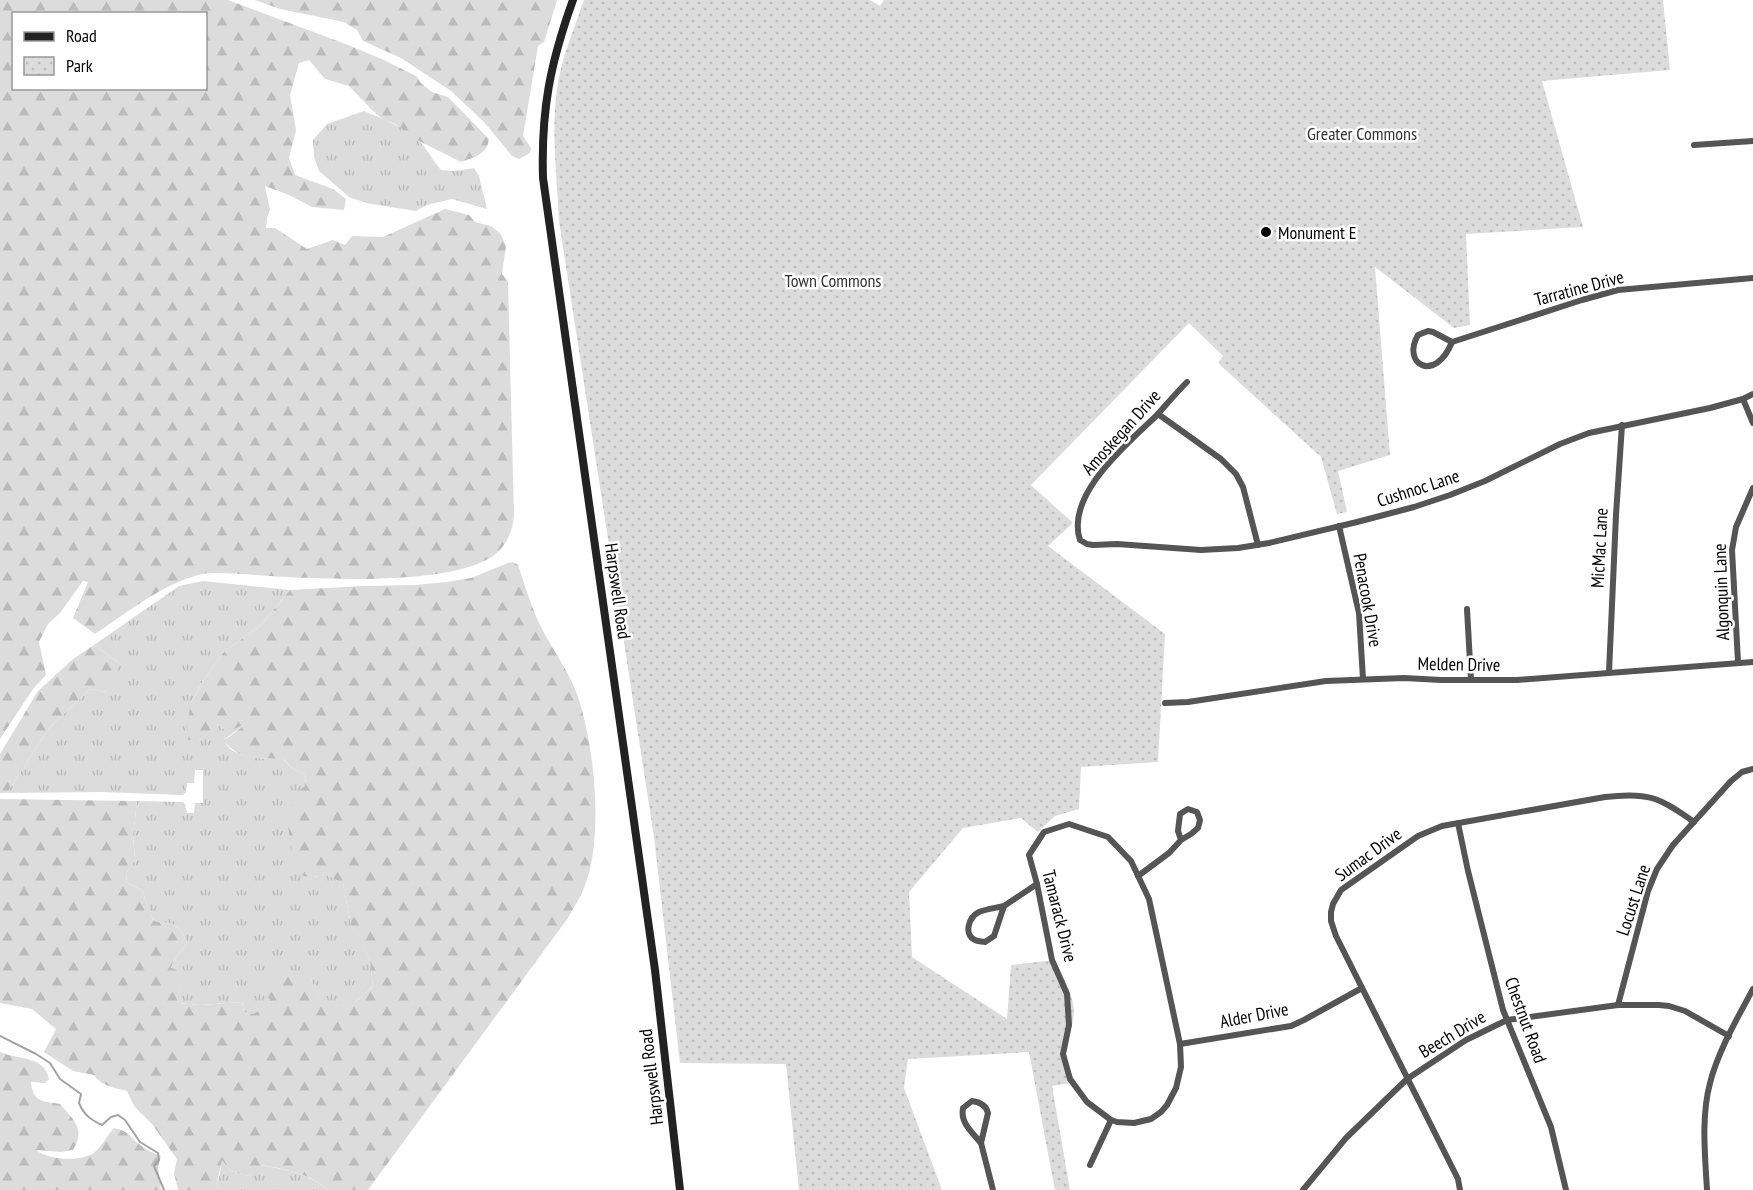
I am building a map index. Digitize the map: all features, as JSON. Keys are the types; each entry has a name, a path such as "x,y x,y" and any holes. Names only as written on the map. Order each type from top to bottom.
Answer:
{"main road":[{"name":"Harpswell Road","path":"573,0 559,41 547,88 543,121 543,178 655,969 680,1190"}],"street":[{"path":"1694,145 1753,141"},
{"name":"Tarratine Drive","path":"1452,342 1618,290 1753,278"},
{"path":"1423,332 1433,332 1452,342 1443,360 1432,366 1417,361 1414,356 1414,342 1423,332"},
{"name":"Amoskegan Drive","path":"1080,540 1078,516 1091,486 1114,457 1187,382"},
{"name":"Cushnoc Lane","path":"1080,540 1093,545 1117,544 1201,550 1258,545 1414,507 1450,495 1485,481 1536,454 1589,433 1710,408 1753,394"},
{"path":"1743,399 1753,423"},
{"path":"1158,414 1227,464 1236,474 1243,487 1258,545"},
{"name":"MicMac Lane","path":"1609,672 1622,425"},
{"name":"Algonquin Lane","path":"1738,662 1732,550 1736,526 1753,488"},
{"name":"Penacook Drive","path":"1339,526 1359,613 1363,679"},
{"path":"1467,609 1471,680"},
{"name":"Melden Drive","path":"1165,703 1199,701 1320,682 1363,679 1525,680 1753,662"},
{"name":"Locust Lane","path":"1618,1005 1650,883 1660,862 1731,781 1742,772 1753,769"},
{"name":"Sumac Drive","path":"1460,1190 1458,1179 1336,936 1331,921 1331,912 1336,897 1346,885 1418,836 1430,830 1458,823 1605,797 1629,795 1665,802 1694,822"},
{"path":"1138,876 1198,828 1200,820 1197,812 1188,809 1180,814 1178,831 1181,840"},
{"name":"Chestnut Road","path":"1458,823 1498,994 1551,1127 1566,1190"},
{"name":"Tamarack Drive","path":"1069,824 1108,837 1131,861 1149,899 1180,1044 1180,1067 1173,1097 1161,1112 1151,1119 1134,1123 1111,1120 1087,1102 1070,1079 1063,1054 1069,1025 1067,994 1052,960 1037,884 1029,855 1044,832 1069,824"},
{"path":"1004,906 994,936 985,942 975,940 970,935 968,927 971,918 979,912 1004,906 1037,884"},
{"name":"Alder Drive","path":"1180,1044 1291,1026 1362,987"},
{"path":"1707,1190 1704,1142 1707,1099 1714,1068 1753,989"},
{"name":"Beech Drive","path":"1303,1190 1346,1138 1407,1079 1466,1040 1507,1020 1618,1005 1669,1006 1685,1011 1729,1036"},
{"path":"981,1143 988,1113 982,1104 972,1101 963,1108 962,1116 964,1123 981,1143 993,1190"},
{"path":"1090,1166 1111,1120"}],"green space":[{"path":"0,0 228,0 384,60 416,76 432,92 448,97 489,139 483,152 461,162 419,141 395,124 382,119 349,86 325,79 309,60 299,63 290,95 296,130 289,158 295,175 333,189 346,199 344,210 312,207 265,186 270,210 266,228 275,228 307,249 333,240 345,245 352,236 383,237 445,209 469,215 475,222 491,226 500,233 506,246 502,274 508,282 514,515 505,544 498,552 479,563 454,571 423,576 355,579 202,574 173,584 95,634 73,618 88,582 83,581 60,613 48,624 39,642 46,675 33,689 0,739"},
{"path":"255,0 557,0 544,42 538,46 523,136 531,148 530,153 519,159 512,156 484,122 451,91 401,58 363,41 357,30 344,22 280,9"},
{"path":"584,0 870,0 880,6 884,0 1663,0 1670,70 1542,81 1583,227 1466,234 1470,325 1454,328 1375,267 1390,455 1338,471 1347,512 1337,514 1321,457 1218,363 1223,356 1189,323 1031,485 1073,523 1048,546 1165,634 1158,762 1081,767 1079,809 1055,816 1038,832 1021,818 963,828 909,892 912,957 1007,1019 1011,965 1055,960 1069,990 1074,1009 1065,1055 1076,1082 1052,1086 1070,1190 1055,1190 1029,1052 908,1059 904,1088 942,1190 799,1190 786,1064 680,1063 654,837 559,221 554,138 555,105 565,55"},
{"path":"364,111 412,135 441,170 455,171 474,168 479,176 487,209 452,199 427,205 416,211 366,203 349,197 319,171 314,157 313,140 327,124"},
{"path":"513,562 518,565 540,625 575,689 582,709 592,759 595,838 591,862 578,901 568,918 368,1190 327,1190 313,1179 287,1170 261,1165 249,1176 231,1171 222,1160 216,1187 220,1190 178,1190 174,1173 177,1159 152,1124 134,1106 127,1091 104,1084 94,1075 73,1071 44,1052 56,1029 32,1009 0,1003 0,799 137,801 133,835 135,860 126,874 127,883 142,890 153,921 174,925 181,931 187,943 171,968 184,975 178,992 178,1003 200,1005 242,1002 244,1012 253,1014 270,1004 270,999 264,996 264,987 280,968 309,975 324,1007 356,1001 373,986 370,961 359,935 351,925 343,884 326,874 310,877 295,871 287,820 298,791 305,786 306,775 293,769 283,759 243,755 223,740 252,719 228,733 218,724 199,740 188,740 187,726 191,703 203,681 224,652 260,626 290,590 447,582 471,578"},
{"path":"203,581 290,590 260,626 224,652 203,681 191,703 199,740 218,724 228,732 253,719 223,740 229,748 238,754 251,757 283,759 293,769 306,775 305,786 314,877 326,874 343,884 351,925 359,934 370,961 373,986 362,997 351,1003 324,1008 309,975 271,999 270,1004 253,1014 244,1013 242,1002 200,1005 178,1003 180,971 171,969 173,962 187,943 181,931 174,925 153,921 142,890 127,883 126,874 135,860 133,835 137,801 183,802 187,813 194,813 195,803 203,803 203,770 195,770 194,783 187,783 186,793 182,795 101,792 7,793 50,727 90,689 107,692 118,662 94,645 179,586"},
{"path":"94,645 118,662 118,685 107,692 90,689 50,727 7,793 0,793 0,754 38,691 73,659"},
{"path":"0,1052 36,1062 42,1066 49,1079 45,1083 31,1082 34,1094 40,1100 60,1104 77,1126 77,1143 73,1150 61,1152 36,1150 57,1158 83,1157 96,1151 114,1128 119,1129 126,1132 144,1148 161,1156 158,1167 161,1190 0,1190"},
{"path":"222,1159 231,1171 249,1176 260,1165 278,1168 313,1179 327,1190 220,1190 216,1187"}],"waterway":[{"path":"0,1036 50,1063 60,1079 81,1094 79,1103 91,1119 102,1125 111,1117 118,1115 125,1120 140,1142 158,1153 159,1160 154,1166 164,1190"}],"place":[{"name":"Monument E","path":"1266,232"}],"park label":[{"name":"Greater Commons","path":"1362,133"},
{"name":"Town Commons","path":"833,280"}]}
